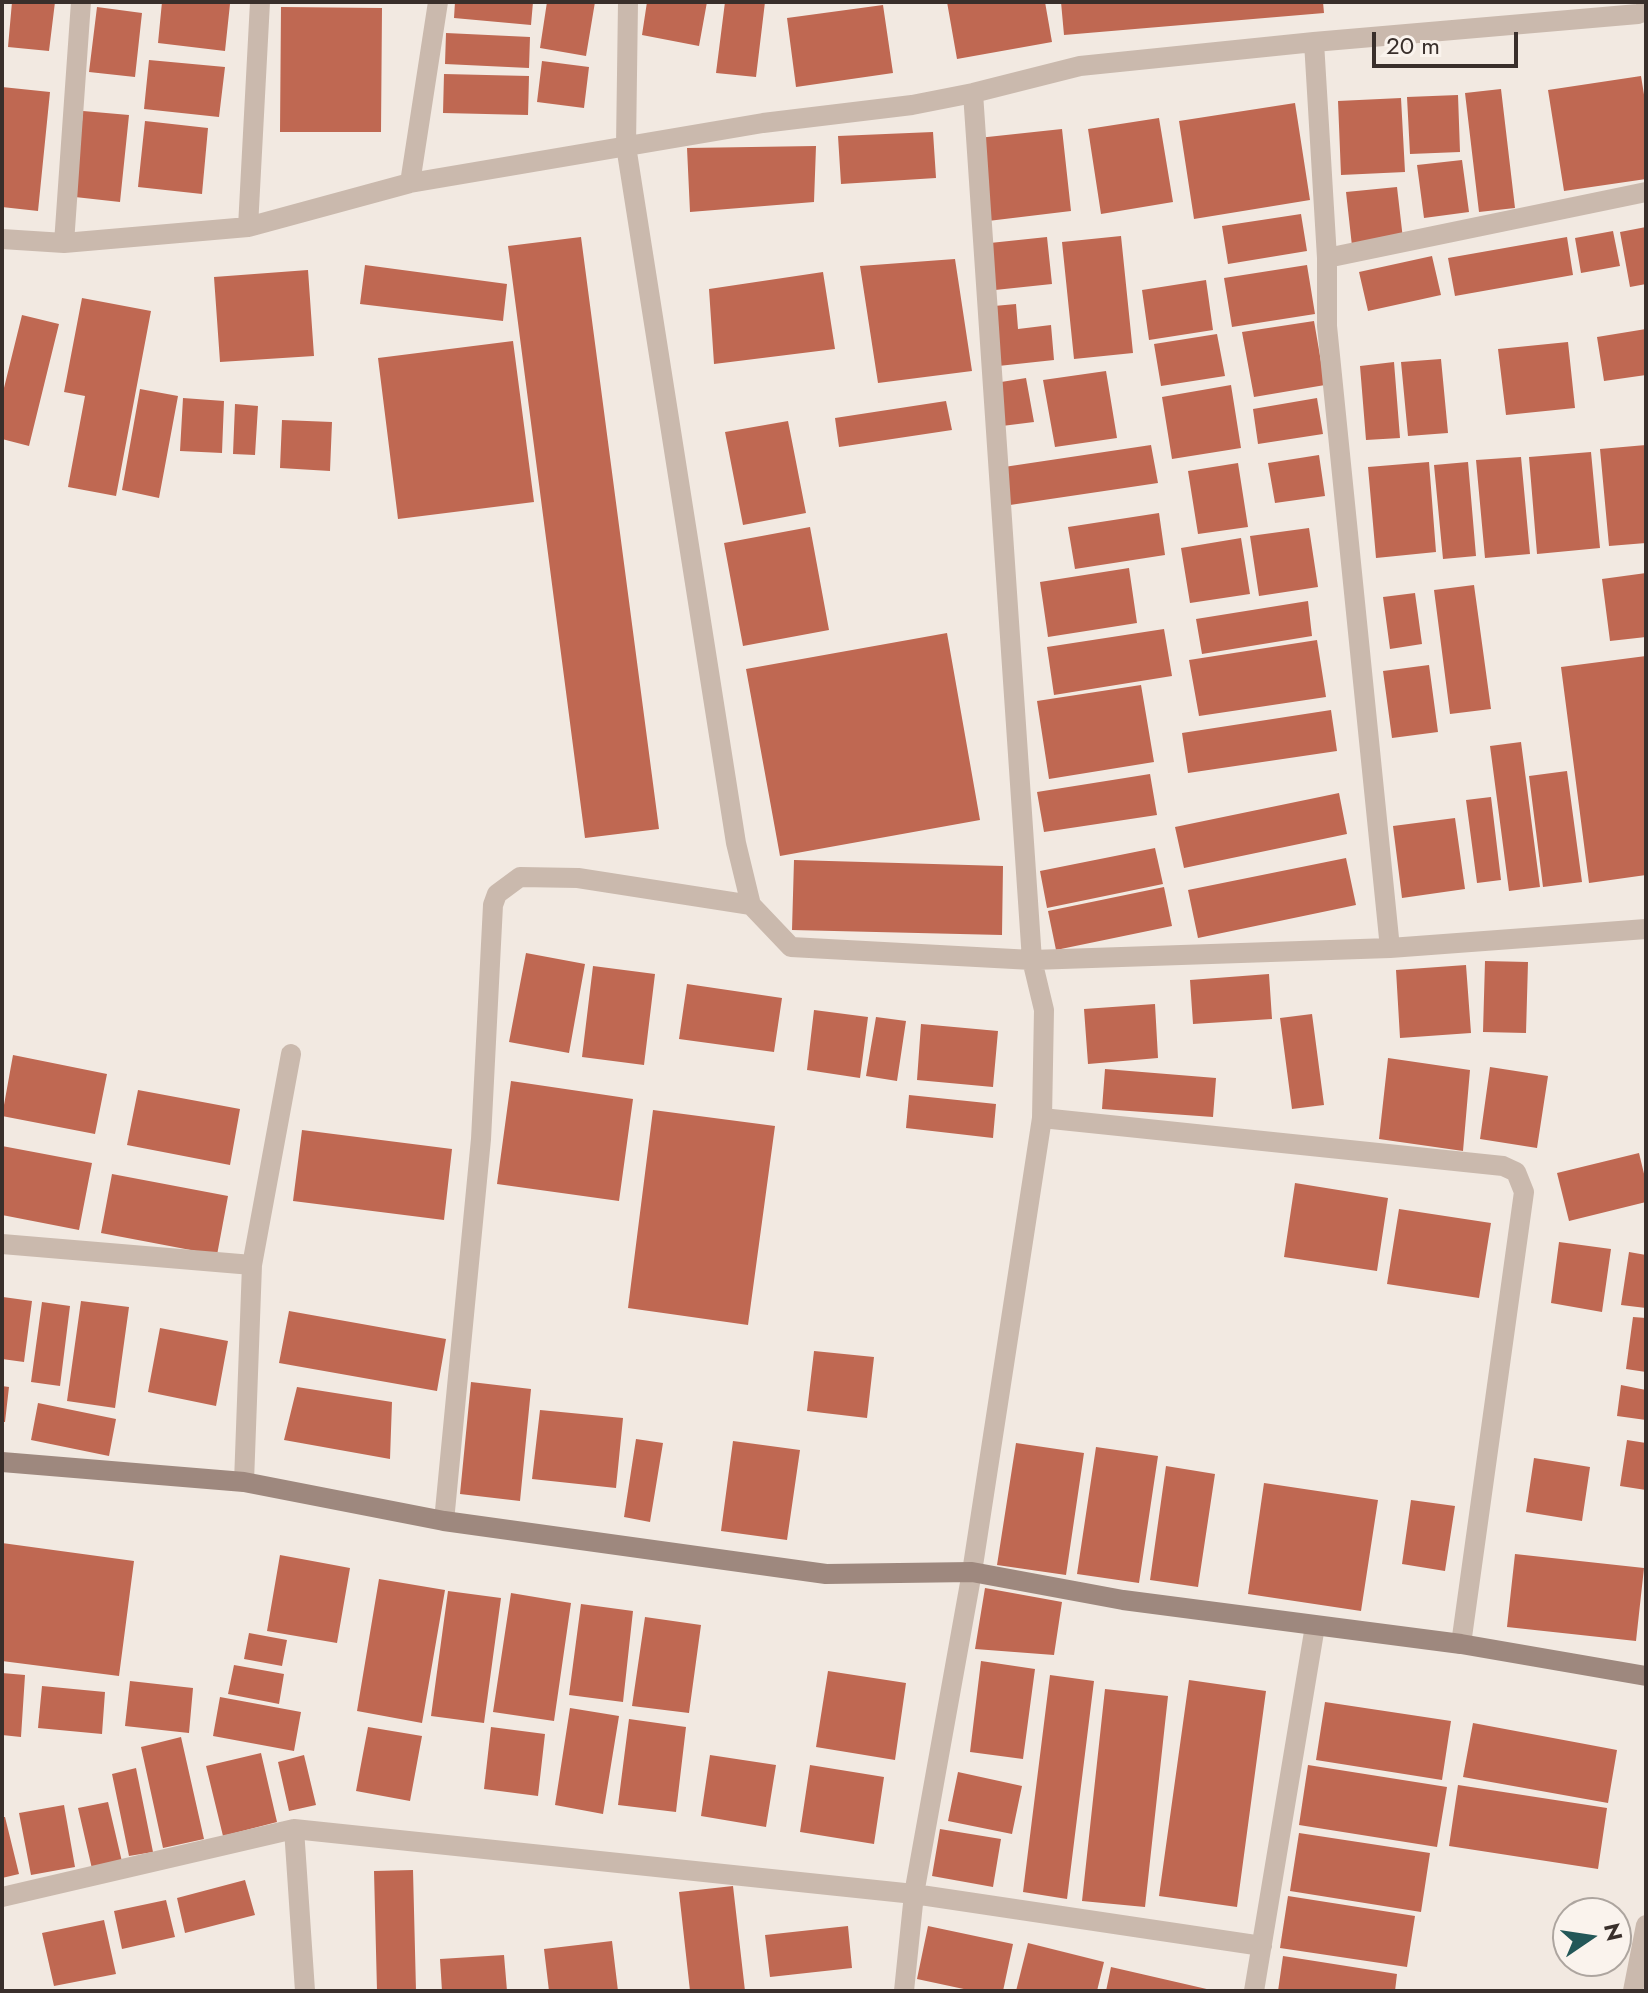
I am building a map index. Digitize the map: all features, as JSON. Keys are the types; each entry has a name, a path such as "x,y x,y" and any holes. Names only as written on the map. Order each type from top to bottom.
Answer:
{"street":[{"path":"64,243 81,2"},
{"path":"248,227 260,2"},
{"path":"410,183 438,2"},
{"path":"628,2 626,146 736,843 751,905 791,947 1032,960 1390,948 1646,929"},
{"path":"2,239 64,243 248,227 410,183 763,123 912,105 1080,66 1646,11"},
{"path":"1314,42 1327,258 1327,326 1390,948"},
{"path":"904,1991 914,1894 972,1572 1042,1118 1044,1010 1032,960 973,93"},
{"path":"1327,258 1646,192"},
{"path":"444,1521 481,1139 493,905 497,894 520,877 578,878 751,905"},
{"path":"244,1482 252,1265 291,1054"},
{"path":"1042,1118 1503,1166 1516,1172 1524,1192 1461,1644"},
{"path":"2,1244 252,1265"},
{"path":"2,1462 244,1482 444,1521 826,1574 972,1572 1123,1600 1461,1644 1646,1676"},
{"path":"1254,1991 1315,1626"},
{"path":"2,1897 294,1829 914,1894 1262,1946"},
{"path":"294,1829 305,1991"},
{"path":"1633,1991 1646,1925"}],"building":[{"path":"12,2 55,2 49,51 8,47"},
{"path":"162,2 230,4 225,51 158,43"},
{"path":"455,2 533,2 531,25 454,18"},
{"path":"547,2 595,2 586,56 540,48"},
{"path":"647,2 707,2 699,46 642,35"},
{"path":"725,2 765,2 756,77 716,73"},
{"path":"947,2 1045,2 1052,42 957,59"},
{"path":"1061,2 1323,2 1324,13 1064,35"},
{"path":"883,5 893,73 796,87 787,18"},
{"path":"97,7 142,13 135,77 89,72"},
{"path":"281,7 382,8 381,132 280,132"},
{"path":"446,33 530,37 529,68 445,64"},
{"path":"149,60 225,67 219,117 144,109"},
{"path":"542,61 589,67 584,108 537,102"},
{"path":"444,74 529,76 528,115 443,113"},
{"path":"1641,76 1646,107 1646,179 1564,191 1548,90"},
{"path":"2,87 50,92 38,211 2,207"},
{"path":"1501,89 1515,208 1479,212 1465,93"},
{"path":"1458,95 1460,152 1410,154 1407,97"},
{"path":"1401,98 1405,172 1341,175 1338,101"},
{"path":"1295,103 1310,200 1194,219 1179,121"},
{"path":"83,111 129,115 120,202 75,197"},
{"path":"1159,118 1173,202 1101,214 1088,129"},
{"path":"145,121 208,128 202,194 138,187"},
{"path":"1062,129 1071,211 988,221 978,138"},
{"path":"933,132 936,178 841,184 838,136"},
{"path":"816,146 814,202 690,212 687,148"},
{"path":"1462,160 1469,212 1424,218 1417,165"},
{"path":"1397,187 1403,239 1352,246 1346,192"},
{"path":"1301,214 1307,251 1228,264 1222,226"},
{"path":"1646,227 1646,284 1630,287 1620,232"},
{"path":"1613,231 1620,266 1581,273 1575,238"},
{"path":"1121,236 1133,353 1074,359 1062,242"},
{"path":"581,237 659,829 585,838 508,246"},
{"path":"1047,237 1052,284 995,290 990,243"},
{"path":"1567,237 1573,275 1455,296 1448,258"},
{"path":"1432,256 1441,295 1368,311 1359,272"},
{"path":"955,259 972,371 878,383 860,266"},
{"path":"365,265 507,284 503,321 360,304"},
{"path":"1307,265 1315,314 1232,327 1224,278"},
{"path":"308,270 314,356 220,362 214,277"},
{"path":"823,272 835,349 714,364 709,289"},
{"path":"1206,280 1213,330 1149,340 1142,290"},
{"path":"82,298 151,311 116,496 68,487 85,396 64,392"},
{"path":"1016,304 1018,329 1051,325 1054,360 989,367 983,307"},
{"path":"22,315 59,324 29,446 2,439 2,396"},
{"path":"1314,321 1325,385 1254,397 1242,332"},
{"path":"1646,329 1646,375 1604,381 1597,337"},
{"path":"1217,334 1225,376 1161,386 1154,344"},
{"path":"513,341 534,502 398,519 378,358"},
{"path":"1568,342 1575,408 1506,415 1498,349"},
{"path":"1441,359 1448,433 1408,436 1401,362"},
{"path":"1394,362 1400,438 1366,440 1360,366"},
{"path":"1106,371 1117,438 1055,447 1043,380"},
{"path":"1026,378 1034,422 1002,426 995,383"},
{"path":"1231,385 1241,448 1172,459 1162,397"},
{"path":"140,389 178,396 159,498 122,490"},
{"path":"183,398 224,401 222,453 180,451"},
{"path":"1317,398 1323,434 1258,444 1253,409"},
{"path":"946,401 952,430 839,447 835,418"},
{"path":"235,404 258,406 255,455 233,454"},
{"path":"282,420 332,422 330,471 280,468"},
{"path":"788,421 806,513 743,525 725,432"},
{"path":"1151,445 1158,483 1010,505 1004,467"},
{"path":"1646,445 1646,543 1609,546 1600,449"},
{"path":"1591,452 1600,548 1537,554 1529,457"},
{"path":"1319,455 1325,496 1275,503 1268,463"},
{"path":"1521,457 1530,554 1485,558 1476,460"},
{"path":"1429,462 1436,552 1376,558 1368,467"},
{"path":"1468,462 1476,556 1443,559 1434,465"},
{"path":"1238,463 1248,527 1198,534 1188,471"},
{"path":"1159,513 1165,555 1075,569 1068,527"},
{"path":"810,527 829,630 743,646 724,543"},
{"path":"1309,528 1318,587 1259,596 1250,536"},
{"path":"1241,538 1250,594 1190,603 1181,548"},
{"path":"1129,568 1137,623 1048,637 1040,582"},
{"path":"1646,573 1646,637 1610,641 1602,579"},
{"path":"1474,585 1491,709 1450,714 1434,590"},
{"path":"1415,593 1422,644 1390,649 1383,597"},
{"path":"1308,601 1312,636 1202,654 1196,619"},
{"path":"1164,629 1172,676 1054,695 1047,647"},
{"path":"947,633 980,820 780,856 746,669"},
{"path":"1317,640 1326,697 1199,716 1189,660"},
{"path":"1646,656 1646,875 1589,883 1561,667"},
{"path":"1429,665 1438,732 1392,738 1383,671"},
{"path":"1141,685 1154,762 1049,779 1037,701"},
{"path":"1331,710 1337,751 1188,773 1182,733"},
{"path":"1521,742 1540,887 1509,891 1490,746"},
{"path":"1567,771 1582,882 1543,887 1529,776"},
{"path":"1150,774 1157,815 1044,832 1037,792"},
{"path":"1339,793 1347,834 1184,868 1175,827"},
{"path":"1491,797 1501,880 1477,883 1466,800"},
{"path":"1455,818 1465,889 1402,898 1393,826"},
{"path":"1155,848 1163,884 1047,908 1040,871"},
{"path":"1346,858 1356,905 1198,938 1188,890"},
{"path":"794,860 1003,866 1002,935 792,930"},
{"path":"1164,887 1172,926 1056,950 1048,911"},
{"path":"526,953 585,964 569,1053 509,1042"},
{"path":"1485,961 1528,962 1526,1033 1483,1032"},
{"path":"1466,965 1471,1033 1400,1038 1396,970"},
{"path":"593,966 655,974 644,1065 582,1057"},
{"path":"1269,974 1272,1019 1193,1024 1190,980"},
{"path":"687,984 782,998 774,1052 679,1039"},
{"path":"1155,1004 1158,1058 1088,1064 1084,1009"},
{"path":"814,1010 868,1017 860,1078 807,1070"},
{"path":"1312,1014 1324,1105 1292,1109 1280,1018"},
{"path":"876,1017 906,1021 897,1081 866,1076"},
{"path":"921,1024 998,1031 993,1087 917,1080"},
{"path":"13,1055 107,1074 95,1134 2,1116"},
{"path":"1388,1058 1470,1070 1463,1151 1379,1139"},
{"path":"1490,1067 1548,1076 1537,1148 1480,1139"},
{"path":"1105,1069 1216,1078 1213,1117 1102,1109"},
{"path":"511,1081 633,1099 619,1201 497,1184"},
{"path":"138,1090 240,1109 230,1165 127,1145"},
{"path":"909,1095 996,1104 993,1138 906,1128"},
{"path":"653,1110 775,1126 748,1325 628,1308"},
{"path":"302,1130 452,1149 444,1220 293,1201"},
{"path":"2,1146 92,1163 79,1230 2,1215"},
{"path":"1639,1153 1646,1182 1646,1202 1569,1221 1557,1173"},
{"path":"112,1174 228,1196 217,1255 101,1233"},
{"path":"1295,1183 1388,1198 1377,1271 1284,1257"},
{"path":"1399,1209 1491,1223 1479,1298 1387,1284"},
{"path":"1559,1242 1611,1249 1602,1312 1551,1303"},
{"path":"1629,1252 1646,1255 1646,1308 1621,1305"},
{"path":"3,1297 32,1301 24,1362 2,1359"},
{"path":"81,1301 129,1307 115,1408 67,1401"},
{"path":"42,1302 70,1306 60,1386 31,1382"},
{"path":"289,1311 446,1339 437,1391 279,1363"},
{"path":"1633,1317 1646,1318 1646,1372 1626,1369"},
{"path":"160,1328 228,1341 216,1406 148,1392"},
{"path":"814,1351 874,1357 867,1418 807,1411"},
{"path":"471,1382 531,1389 520,1501 460,1494"},
{"path":"1621,1385 1646,1390 1646,1420 1617,1416"},
{"path":"2,1386 9,1387 5,1422 2,1422"},
{"path":"297,1387 392,1402 390,1459 284,1440"},
{"path":"38,1403 116,1419 109,1456 31,1440"},
{"path":"540,1410 623,1418 616,1488 532,1479"},
{"path":"636,1439 663,1443 650,1522 624,1517"},
{"path":"1627,1440 1646,1443 1646,1490 1620,1486"},
{"path":"733,1441 800,1450 787,1540 721,1531"},
{"path":"1016,1443 1084,1453 1066,1575 997,1565"},
{"path":"1096,1447 1158,1456 1139,1583 1077,1574"},
{"path":"1534,1458 1590,1467 1582,1521 1526,1512"},
{"path":"1166,1466 1215,1474 1198,1587 1150,1580"},
{"path":"1264,1483 1378,1500 1361,1611 1248,1594"},
{"path":"1411,1500 1455,1506 1445,1571 1402,1564"},
{"path":"2,1543 134,1561 119,1676 2,1661"},
{"path":"1515,1554 1644,1568 1636,1641 1507,1627"},
{"path":"280,1555 350,1568 337,1643 267,1631"},
{"path":"379,1579 445,1590 422,1723 357,1711"},
{"path":"985,1588 1062,1602 1054,1655 975,1649"},
{"path":"448,1591 501,1598 484,1723 431,1716"},
{"path":"511,1593 571,1603 554,1721 493,1712"},
{"path":"581,1604 633,1611 623,1702 569,1695"},
{"path":"645,1617 701,1625 689,1713 632,1706"},
{"path":"249,1633 287,1640 282,1666 244,1659"},
{"path":"981,1661 1035,1669 1023,1759 970,1752"},
{"path":"234,1665 284,1674 279,1704 228,1694"},
{"path":"828,1671 906,1683 895,1760 816,1747"},
{"path":"2,1673 25,1675 21,1737 2,1735"},
{"path":"1050,1675 1094,1681 1067,1899 1023,1892"},
{"path":"1189,1680 1266,1691 1237,1907 1159,1896"},
{"path":"130,1681 193,1688 189,1733 125,1726"},
{"path":"42,1686 105,1692 102,1734 38,1728"},
{"path":"1105,1689 1168,1696 1145,1907 1082,1901"},
{"path":"220,1697 301,1712 294,1751 213,1736"},
{"path":"1325,1702 1451,1721 1442,1780 1316,1760"},
{"path":"570,1708 619,1716 603,1814 555,1805"},
{"path":"629,1719 686,1727 676,1812 618,1805"},
{"path":"1473,1723 1617,1750 1608,1803 1463,1777"},
{"path":"368,1727 422,1736 410,1801 356,1791"},
{"path":"491,1727 545,1734 538,1796 484,1789"},
{"path":"181,1737 204,1839 163,1848 141,1747"},
{"path":"261,1753 277,1822 223,1836 206,1766"},
{"path":"304,1755 316,1805 289,1811 278,1762"},
{"path":"710,1755 776,1765 766,1827 701,1816"},
{"path":"810,1765 884,1777 874,1844 800,1832"},
{"path":"1308,1765 1447,1787 1437,1847 1299,1825"},
{"path":"136,1768 153,1852 129,1856 112,1774"},
{"path":"958,1772 1022,1786 1012,1834 948,1821"},
{"path":"1458,1785 1607,1808 1598,1869 1449,1846"},
{"path":"108,1802 123,1866 93,1873 78,1808"},
{"path":"64,1805 75,1867 31,1875 19,1813"},
{"path":"2,1817 5,1817 19,1874 2,1878"},
{"path":"940,1829 1001,1839 993,1887 932,1876"},
{"path":"1299,1833 1430,1853 1421,1912 1290,1891"},
{"path":"413,1870 416,1991 377,1991 374,1871"},
{"path":"245,1880 255,1915 185,1933 177,1898"},
{"path":"733,1886 745,1991 690,1991 679,1892"},
{"path":"1288,1896 1415,1916 1407,1967 1280,1948"},
{"path":"166,1900 175,1937 122,1949 114,1911"},
{"path":"104,1920 116,1974 54,1986 42,1933"},
{"path":"848,1926 852,1968 770,1977 765,1935"},
{"path":"928,1926 1013,1944 1003,1991 973,1991 917,1979"},
{"path":"612,1941 618,1991 549,1991 544,1949"},
{"path":"1028,1943 1104,1962 1097,1991 1016,1991"},
{"path":"504,1955 507,1991 442,1991 440,1959"},
{"path":"1283,1956 1397,1974 1395,1991 1278,1991"},
{"path":"1111,1967 1211,1990 1211,1991 1106,1991"}]}
